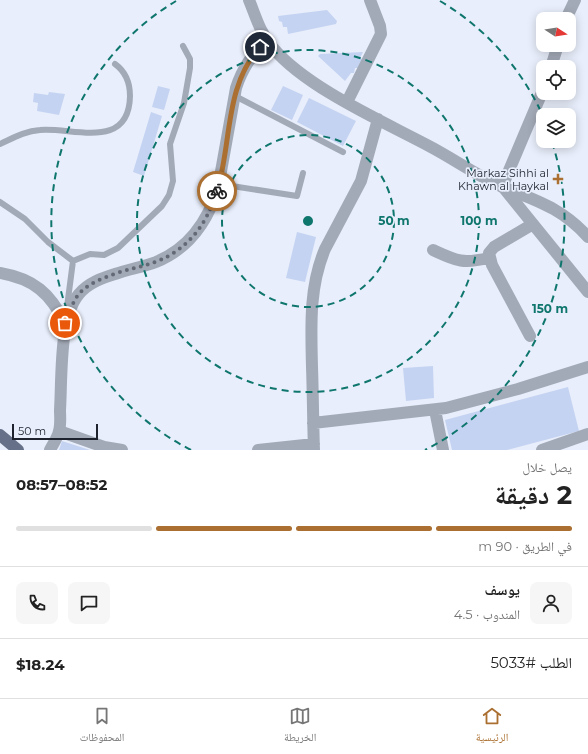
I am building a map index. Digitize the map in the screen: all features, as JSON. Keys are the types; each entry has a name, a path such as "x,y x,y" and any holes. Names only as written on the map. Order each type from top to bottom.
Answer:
{"main road":[{"path":"0,435 18,450"}],"street":[{"path":"249,0 256,21 266,40 279,55 302,74 347,102 502,186 527,195 552,207 581,229 588,237"},
{"path":"347,102 381,34 380,26 370,0"},
{"path":"569,12 575,0"},
{"path":"50,450 59,431 65,323 72,305 79,294 88,286 102,278 156,262 168,256 190,241 206,219 219,184 235,96 243,70 253,54 266,40"},
{"path":"502,186 539,100"},
{"path":"258,450 314,447 311,321 312,302 317,274 325,249 361,181 378,119"},
{"path":"502,186 588,292"},
{"path":"530,336 489,258 489,253 494,246 534,224"},
{"path":"432,250 456,261 470,262 489,258"},
{"path":"0,273 12,275 28,281 42,289 52,300 65,323"},
{"path":"314,423 435,410 518,389 588,367"},
{"path":"435,410 443,450"},
{"path":"59,431 104,447 122,450"},
{"path":"542,450 588,434"}],"lane":[{"path":"73,261 90,254 104,255 118,248 162,206 169,195 173,181 170,144 184,103 190,68 190,59 183,46"},
{"path":"0,144 24,133 38,130 97,133 114,129 120,124 125,115 130,96 128,79 124,72 115,64"},
{"path":"235,96 343,152"},
{"path":"219,184 297,196 302,172"},
{"path":"0,202 25,219 48,242 73,261"},
{"path":"65,323 73,261"}],"building":[{"path":"327,10 337,21 336,24 288,34 287,27 283,27 278,16"},
{"path":"363,52 360,58 362,59 359,68 355,68 354,73 351,73 345,81 318,56 320,54"},
{"path":"158,86 170,89 164,110 152,107"},
{"path":"283,86 303,95 292,120 271,110"},
{"path":"49,92 65,94 59,115 37,111 38,103 33,102 34,93 48,95"},
{"path":"309,98 356,121 343,146 297,122"},
{"path":"151,112 162,116 144,176 133,172"},
{"path":"297,232 316,237 305,282 286,278"},
{"path":"433,366 434,398 406,401 403,368"},
{"path":"568,387 579,431 507,450 452,450 445,420"},
{"path":"62,441 90,450 59,450"}],"way so far":[{"path":"65,323 72,305 79,294 88,286 102,278 156,262 168,256 190,241 206,219 217,191"}],"place":[{"name":"Markaz Sihhi al Khawn al Haykal","path":"558,179"}],"route":[{"path":"217,191 236,88 240,75 253,54 260,47"}]}
